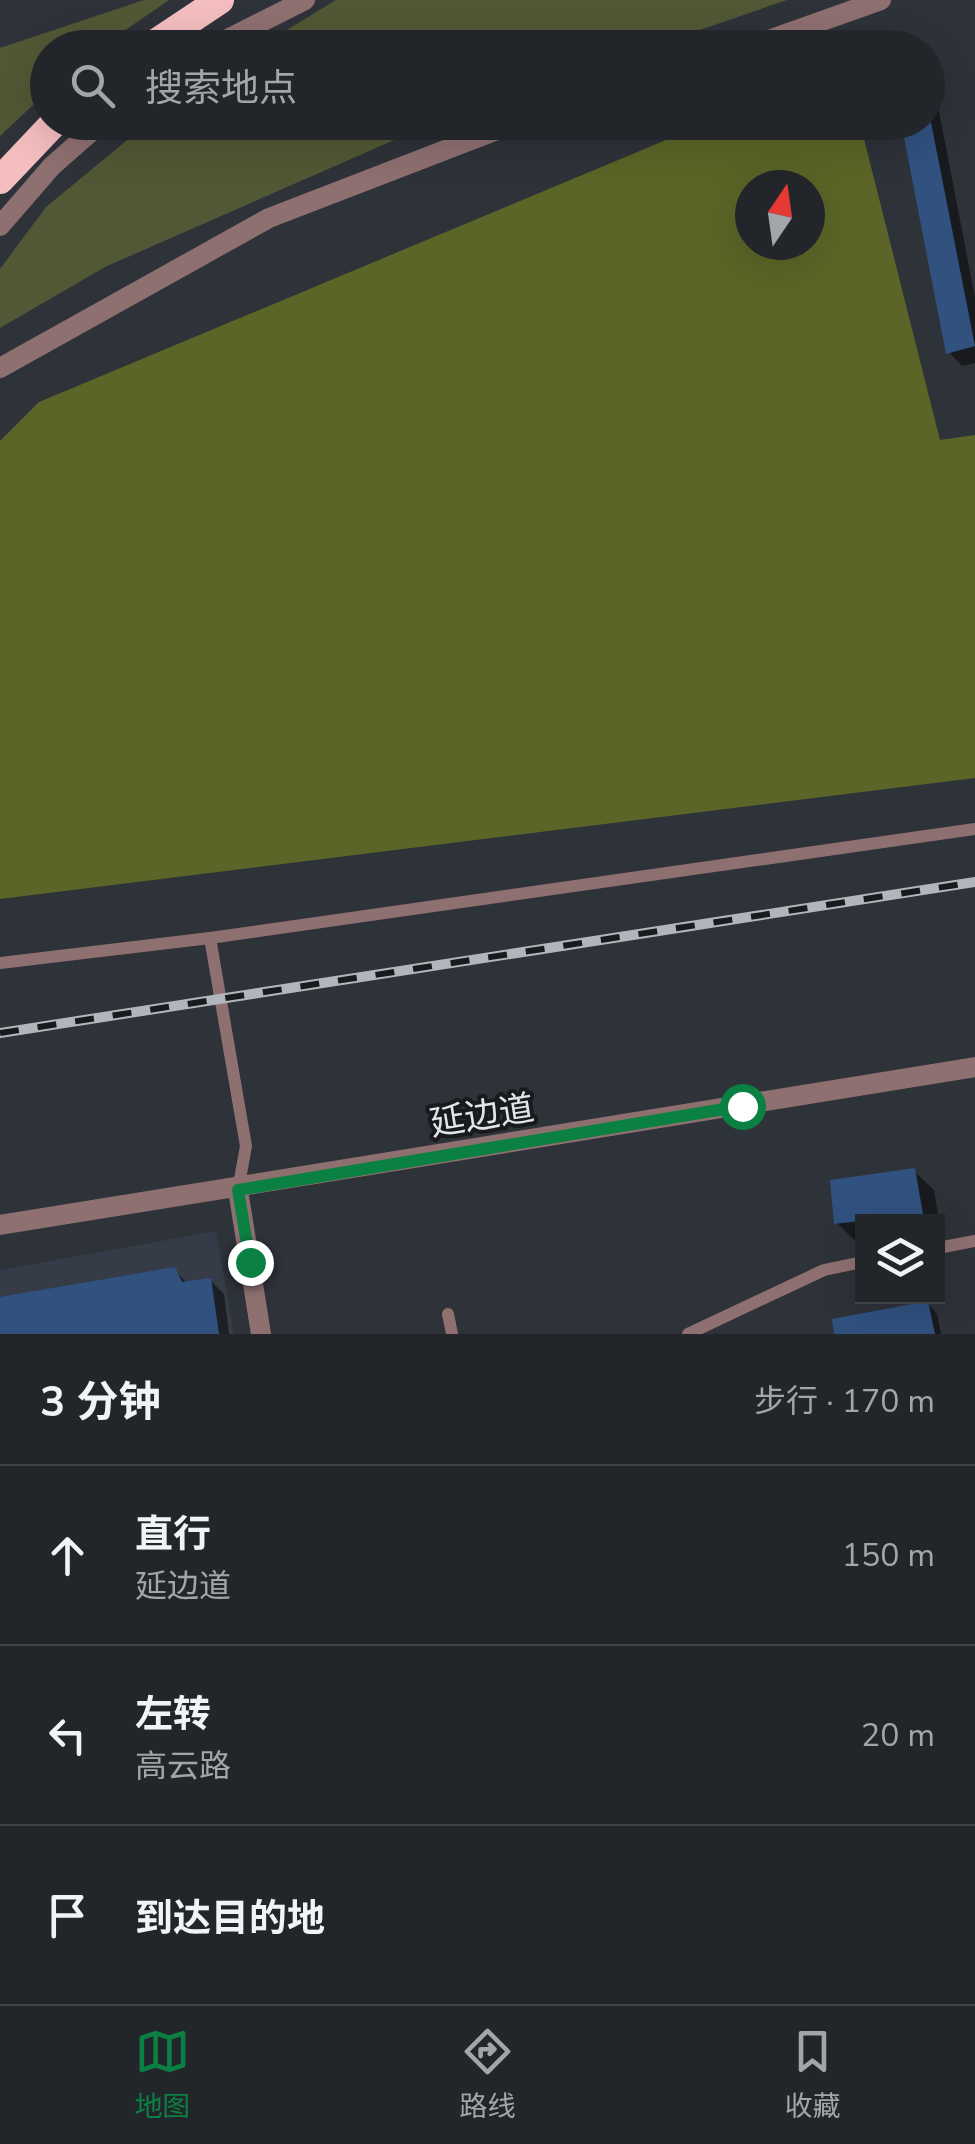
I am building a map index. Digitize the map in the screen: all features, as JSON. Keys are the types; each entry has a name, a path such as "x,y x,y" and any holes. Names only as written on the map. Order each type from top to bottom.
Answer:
{"highway":[{"path":"175,30 220,0"},
{"path":"0,180 38,140"}],"street":[{"path":"246,30 305,0"},
{"path":"797,30 882,0"},
{"path":"0,226 52,166 82,140"},
{"path":"0,368 269,218 471,140"},
{"name":"延边道","path":"0,1226 238,1190 975,1066"},
{"path":"238,1190 262,1334"}],"lane":[{"path":"0,963 210,938 975,828"},
{"path":"210,938 246,1146 238,1190"},
{"path":"945,1247 975,1241"},
{"path":"688,1334 824,1270 855,1263"},
{"path":"448,1314 452,1334"}],"shaded area":[{"path":"216,1231 234,1334 0,1334 0,1270"}],"green space":[{"path":"144,0 169,0 126,30 54,30"},
{"path":"336,0 787,0 700,30 287,30"},
{"path":"30,38 30,108 0,136 0,48"},
{"path":"127,140 394,140 105,267 0,328 0,269 46,207"},
{"path":"666,140 864,140 940,440 975,435 975,778 0,899 0,441 39,402"}],"building":[{"path":"904,140 935,140 975,346 946,354"},
{"path":"915,1168 923,1214 855,1214 855,1222 834,1224 830,1180"},
{"path":"175,1267 182,1282 211,1278 219,1334 0,1334 0,1297"},
{"path":"929,1304 935,1334 834,1334 832,1319"}],"railway":[{"path":"0,1033 975,882"}],"route":[{"path":"250,1262 238,1190 742,1106"}]}
